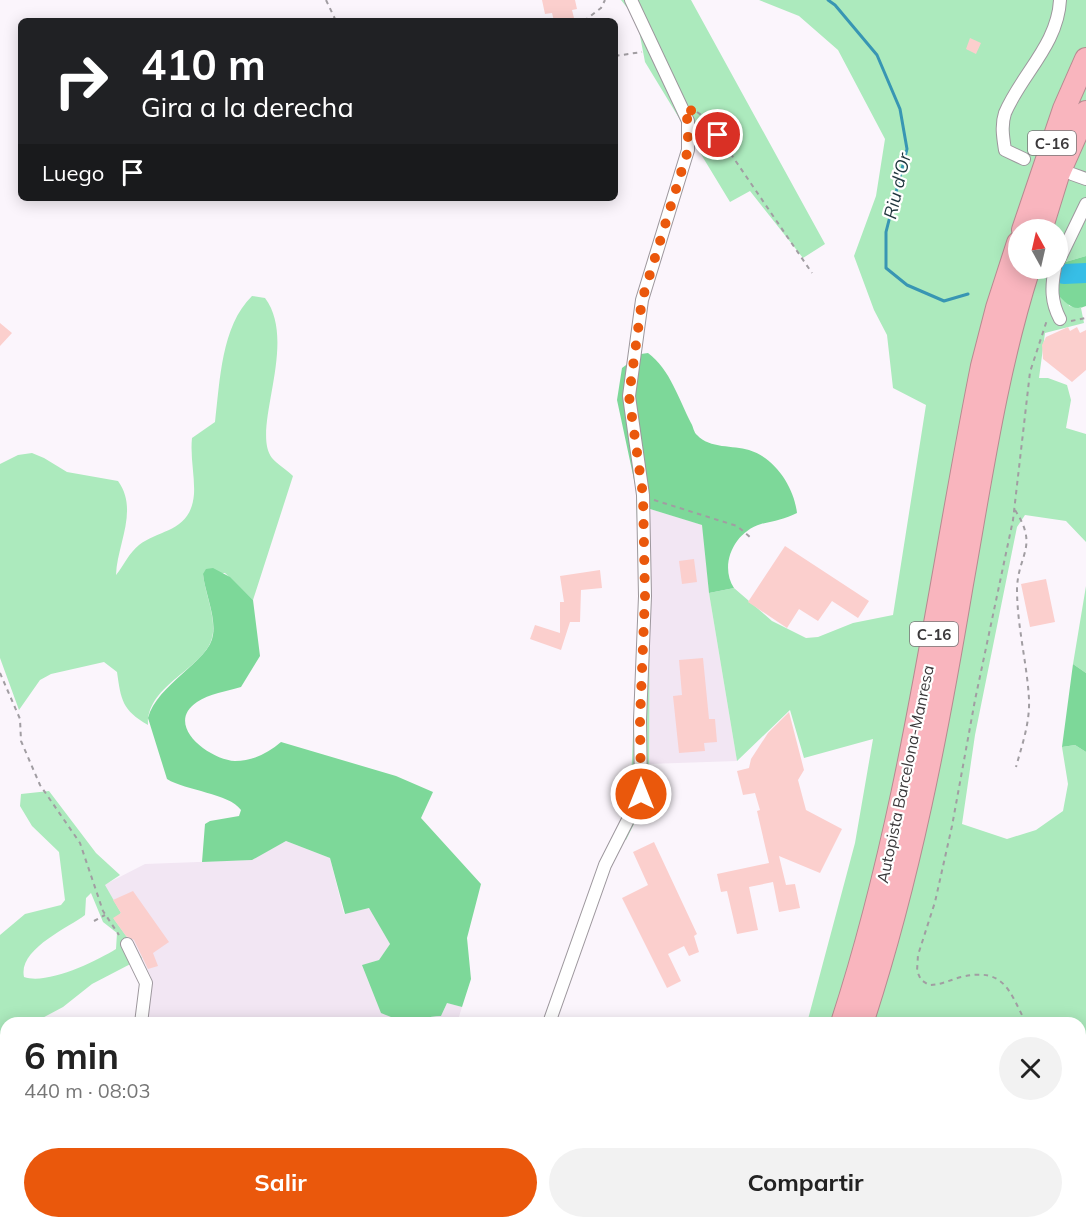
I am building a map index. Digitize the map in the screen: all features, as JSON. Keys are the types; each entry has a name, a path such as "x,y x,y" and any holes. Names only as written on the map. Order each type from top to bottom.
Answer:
{"highway":[{"name":"C-16","path":"1027,219 1064,109 1086,59"},
{"name":"C-16","path":"1044,219 1058,175 1086,111"},
{"name":"Autopista Barcelona-Manresa","path":"844,1017 869,934 914,746 955,504 982,366 1008,274"},
{"name":"Autopista Barcelona-Manresa","path":"864,1017 890,934 933,751 1002,368 1026,279"}],"street":[{"path":"551,1017 605,865 641,794 640,720 645,596 643,495 629,396 642,300 688,150 688,121 631,0"},
{"path":"1024,159 1005,150 1002,132 1005,113 1049,38 1060,0"},
{"path":"1072,174 1086,179"},
{"path":"1068,241 1086,204"},
{"path":"1052,279 1051,284 1057,313"},
{"path":"127,944 146,983 142,1017"}],"path":[{"path":"326,0 335,18"},
{"path":"588,18 601,8 605,0"},
{"path":"618,56 653,50"},
{"path":"683,110 695,110 707,119 812,273"},
{"path":"1023,1017 1008,987 995,977 979,974 929,985 921,980 916,971 918,955 935,902 949,837 1015,510 1030,372 1046,322 1057,313"},
{"path":"643,495 736,526 750,537"},
{"path":"1015,510 1022,521 1028,542 1017,590 1029,702 1026,731 1016,767"},
{"path":"0,673 20,719 21,741 40,785 80,843 105,915 127,944"},
{"path":"94,921 105,915"}],"shaded area":[{"path":"650,509 703,525 709,593 737,761 648,764"},
{"path":"286,841 330,858 344,914 369,908 390,944 379,960 363,965 381,1012 391,1017 148,1017 151,977 142,958 113,918 104,885 145,864 251,860"},
{"path":"447,1003 462,1007 459,1017 427,1017 441,1016"}],"green space":[{"path":"621,0 691,0 825,244 803,258 750,191 730,202 645,62 637,20"},
{"path":"759,0 1086,0 1086,256 1068,261 1068,219 1008,219 1008,279 1065,279 1069,306 1081,308 1084,323 1045,333 1039,378 1048,378 1067,385 1071,400 1066,428 1086,434 1086,542 1066,521 1025,515 1017,527 975,735 962,824 1007,839 1036,830 1063,811 1068,784 1062,747 1075,745 1086,752 1086,1017 809,1017 855,843 873,739 804,758 790,710 737,761 709,593 734,588 772,621 806,638 818,637 853,623 893,615 926,405 893,388 887,335 874,310 854,256 876,196 885,139 838,50 799,16"},
{"path":"1086,256 1086,306 1081,308 1073,307 1057,294 1059,279 1068,279 1068,261"},
{"path":"252,296 265,298 274,317 277,338 266,428 267,445 272,458 293,476 253,600 225,573 203,574 212,615 212,638 207,649 198,659 156,699 150,711 148,725 128,709 122,697 117,672 104,662 51,674 40,680 19,710 0,658 0,464 18,455 32,453 67,472 118,481 124,492 127,515 116,575 135,548 181,523 192,506 194,487 192,438 215,422 221,372 228,339 242,308"},
{"path":"648,353 668,376 696,434 708,443 743,448 758,454 782,475 792,493 797,513 751,528 743,534 732,550 728,569 734,588 709,593 702,525 650,509 636,489 617,400 622,368 641,354"},
{"path":"636,489 650,509 649,794 626,840 615,834 630,807 639,592"},
{"path":"213,568 230,577 253,600 260,656 241,687 207,697 197,702 188,711 185,721 187,731 203,748 225,759 242,761 254,758 281,742 396,776 433,792 421,818 481,884 467,938 471,979 462,1007 447,1003 441,1016 430,1017 392,1017 381,1013 362,965 379,960 390,944 369,908 345,914 330,858 286,841 252,860 202,862 205,824 239,816 241,810 227,800 167,779 148,718 162,694 210,645 214,628 203,574 206,569"},
{"path":"1086,586 1086,673 1073,664"},
{"path":"1073,664 1086,673 1086,752 1075,745 1062,747"},
{"path":"49,791 96,853 120,875 105,885 121,913 114,919 142,958 92,984 63,1007 44,1017 0,1017 0,935 25,914 61,905 65,900 59,852 32,826 20,806 21,794","holes":["91,893 103,922 117,933 116,949 84,966 45,978 24,977 24,967 36,949 85,915 86,898"]}],"building":[{"path":"542,0 575,0 577,9 572,10 574,18 553,18 552,13 545,14"},
{"path":"970,38 981,43 976,54 966,49"},
{"path":"0,323 12,333 0,346"},
{"path":"1068,327 1070,331 1077,327 1080,333 1086,330 1086,370 1072,382 1043,359 1042,345 1046,337"},
{"path":"785,546 869,601 858,618 832,601 818,621 799,609 787,628 748,602"},
{"path":"694,559 697,582 682,584 679,561"},
{"path":"600,570 602,588 581,590 580,622 570,622 561,650 530,639 535,625 560,633 560,602 564,602 560,576"},
{"path":"1046,579 1055,622 1030,627 1021,584"},
{"path":"703,658 709,719 715,719 717,742 704,743 705,751 679,753 673,696 682,695 679,660"},
{"path":"789,712 804,770 798,780 806,810 842,829 820,873 779,856 786,885 795,884 800,908 779,912 773,882 749,887 758,930 737,934 727,891 721,892 717,874 769,863 755,793 743,795 737,771 749,768 751,759 768,733"},
{"path":"654,842 697,934 694,936 699,952 689,956 684,946 668,954 681,981 667,988 622,898 648,885 633,852"},
{"path":"133,891 169,942 153,953 158,966 148,969 134,940 126,936 113,918 121,913 113,900"}],"waterway":[{"name":"Riu d'Or","path":"828,0 835,5 877,55 900,109 907,149 886,232 886,268 907,285 944,301 968,294"},
{"name":"Riu d'Or","path":"1068,274 1086,273"}],"route":[{"path":"641,794 640,720 645,596 643,495 629,396 642,300 688,150 688,121 683,110 695,110 707,119 718,135"}]}
